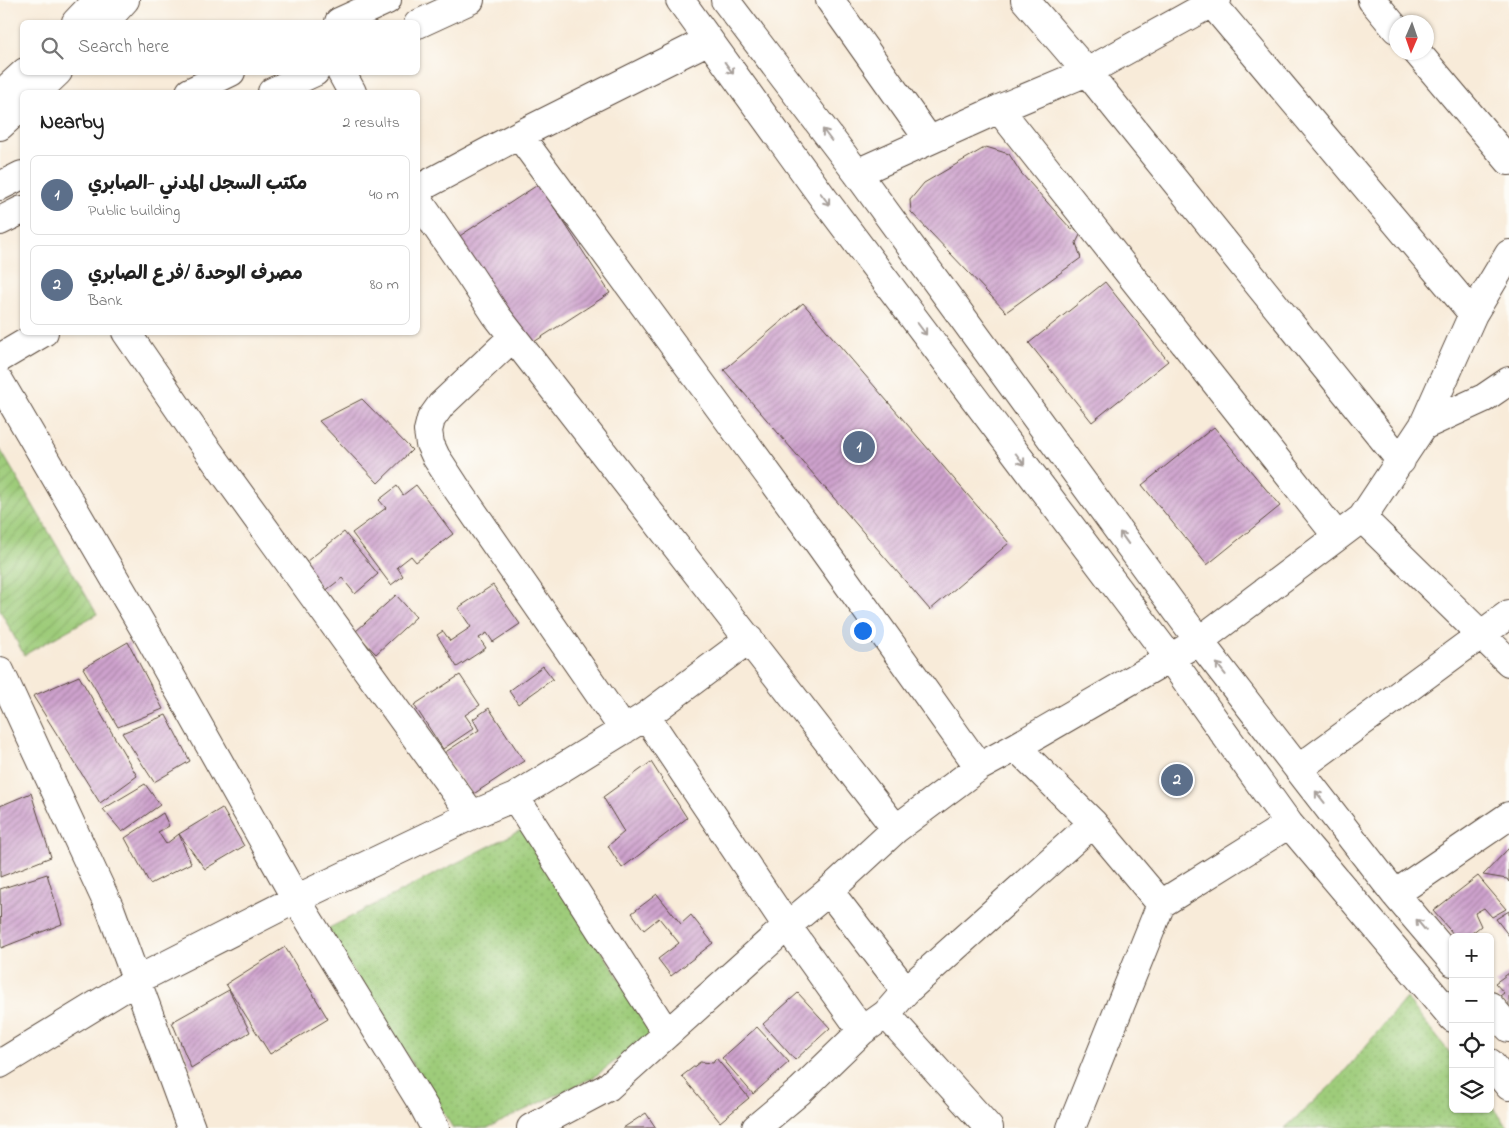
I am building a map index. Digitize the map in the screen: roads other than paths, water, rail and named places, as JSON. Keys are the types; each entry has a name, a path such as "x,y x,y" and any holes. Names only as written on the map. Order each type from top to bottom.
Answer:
{"street":[{"path":"78,20 97,0"},
{"path":"107,20 125,0"},
{"path":"343,20 387,0"},
{"path":"420,23 470,0"},
{"path":"680,0 830,207 1170,658 1289,824 1449,1013"},
{"path":"830,0 929,140"},
{"path":"1024,0 1087,72 1401,461"},
{"path":"1372,0 1389,21"},
{"path":"857,173 999,109 1087,72 1212,1 1473,314"},
{"path":"730,2 1199,641 1395,894 1449,957"},
{"path":"420,188 519,135 708,40"},
{"path":"1424,60 1509,162"},
{"path":"0,95 22,75"},
{"path":"39,90 55,75"},
{"path":"194,90 225,75"},
{"path":"276,90 309,75"},
{"path":"343,75 351,90"},
{"path":"0,126 20,108"},
{"path":"999,109 1337,536"},
{"path":"519,135 809,530 979,767"},
{"path":"0,186 20,176"},
{"path":"420,203 512,337 896,829"},
{"path":"0,221 20,211"},
{"path":"531,1128 608,1087 896,829 979,767 1199,641 1362,518 1423,426 1473,314 1509,254"},
{"path":"0,358 39,335"},
{"path":"128,335 196,434 472,815"},
{"path":"512,337 441,405 431,419 428,431 430,444 436,457 455,486 787,926 862,1031"},
{"path":"0,382 150,639 296,899 435,1128"},
{"path":"1423,426 1484,398 1509,382"},
{"path":"1362,518 1509,662"},
{"path":"1298,769 1509,614"},
{"path":"0,1064 137,980 296,899 472,815 515,797 635,723 749,639"},
{"path":"0,671 111,911 191,1128"},
{"path":"1016,747 1093,823 1161,904"},
{"path":"515,797 668,1034"},
{"path":"1395,894 1509,816"},
{"path":"756,1128 800,1091 862,1031 886,1014 906,991 1093,823"},
{"path":"1071,1128 1161,904 1289,824"},
{"path":"829,891 906,991"},
{"path":"1494,1011 1509,1028"},
{"path":"886,1014 989,1128"},
{"path":"1494,1068 1509,1086"}],"place":[{"name":"مكتب السجل المدني -الصابري","path":"859,447"},
{"name":"مصرف الوحدة /فرع الصابري","path":"1177,780"}]}
